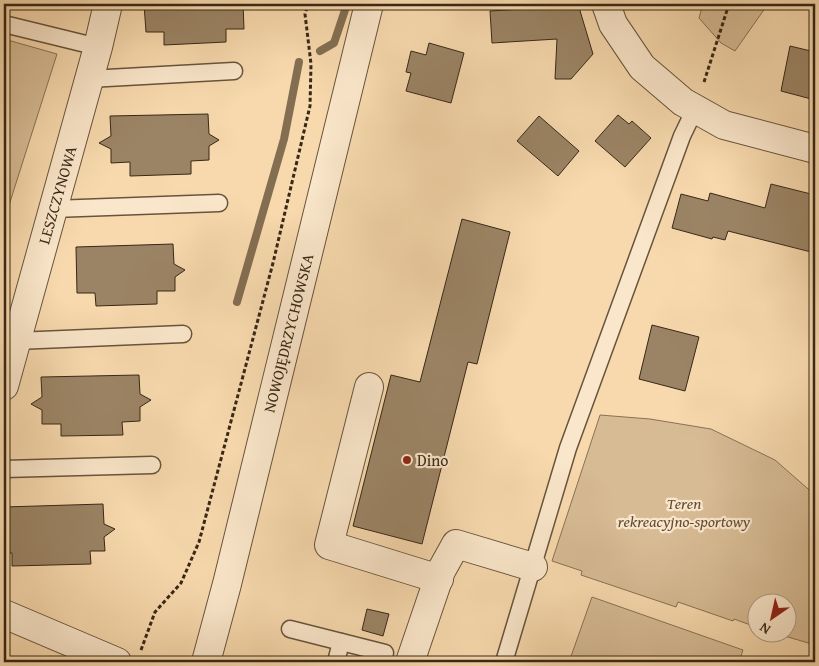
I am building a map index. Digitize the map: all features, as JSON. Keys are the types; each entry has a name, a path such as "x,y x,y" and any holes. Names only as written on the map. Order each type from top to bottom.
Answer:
{"street":[{"name":"LESZCZYNOWA","path":"4,386 98,48 108,4"},
{"name":"NOWOJĘDRZYCHOWSKA","path":"206,662 227,584 369,4"},
{"path":"606,4 613,24 642,67 683,102 724,125 815,149"},
{"path":"370,386 329,545 439,579"},
{"path":"410,662 439,579 456,544 533,567"},
{"path":"4,614 129,657"}],"lane":[{"path":"4,24 98,48"},
{"path":"89,79 234,71"},
{"path":"504,662 571,439 682,136 695,108"},
{"path":"53,209 219,203"},
{"path":"16,341 183,334"},
{"path":"4,469 152,465"},
{"path":"290,628 385,653"},
{"path":"336,662 341,642"}],"path":[{"path":"129,657 155,612 181,583 199,542 273,263 310,106 311,64 305,14 308,4"},
{"path":"695,108 730,4"}],"green space":[{"path":"703,4 768,4 735,51 721,43 699,18"},
{"path":"4,39 57,54 4,221"},
{"name":"Teren rekreacyjno-sportowy","path":"600,415 650,419 711,429 775,460 815,495 815,645 796,639 796,594 746,594 746,623 734,619 733,621 678,602 676,607 581,575 582,571 552,561"},
{"path":"592,597 743,650 739,662 569,662"}],"building":[{"path":"144,4 243,4 244,29 226,29 226,42 164,45 164,32 146,32"},
{"path":"553,4 578,4 593,54 571,79 555,79 557,39 492,43 490,11 554,7"},
{"path":"429,43 464,53 451,103 406,91 411,73 406,72 411,51 426,55"},
{"path":"790,46 815,52 815,100 781,91"},
{"path":"208,114 209,134 219,140 209,146 209,160 191,161 191,174 130,176 130,162 111,163 111,149 99,143 111,136 110,116"},
{"path":"618,115 629,124 632,121 651,138 625,167 595,141"},
{"path":"539,116 579,151 558,176 517,141"},
{"path":"771,184 815,195 815,253 728,231 725,240 713,237 712,239 672,228 681,194 708,201 710,193 765,208"},
{"path":"462,219 510,232 477,364 468,362 422,544 353,526 391,375 420,382"},
{"path":"173,244 174,264 185,270 175,277 175,291 157,291 157,304 96,306 95,293 77,293 76,247"},
{"path":"652,325 699,337 685,391 639,379"},
{"path":"139,375 140,394 151,400 140,407 140,421 122,422 123,435 61,436 61,424 42,424 42,410 31,404 42,397 41,377"},
{"path":"103,504 104,524 115,529 104,537 105,551 90,551 91,564 12,566 12,553 4,553 4,507"},
{"path":"367,609 389,614 383,636 362,630"}],"waterway":[{"path":"320,51 334,43 347,4"},
{"path":"237,302 284,139 299,62"}],"place":[{"name":"Dino","path":"407,460"}]}
